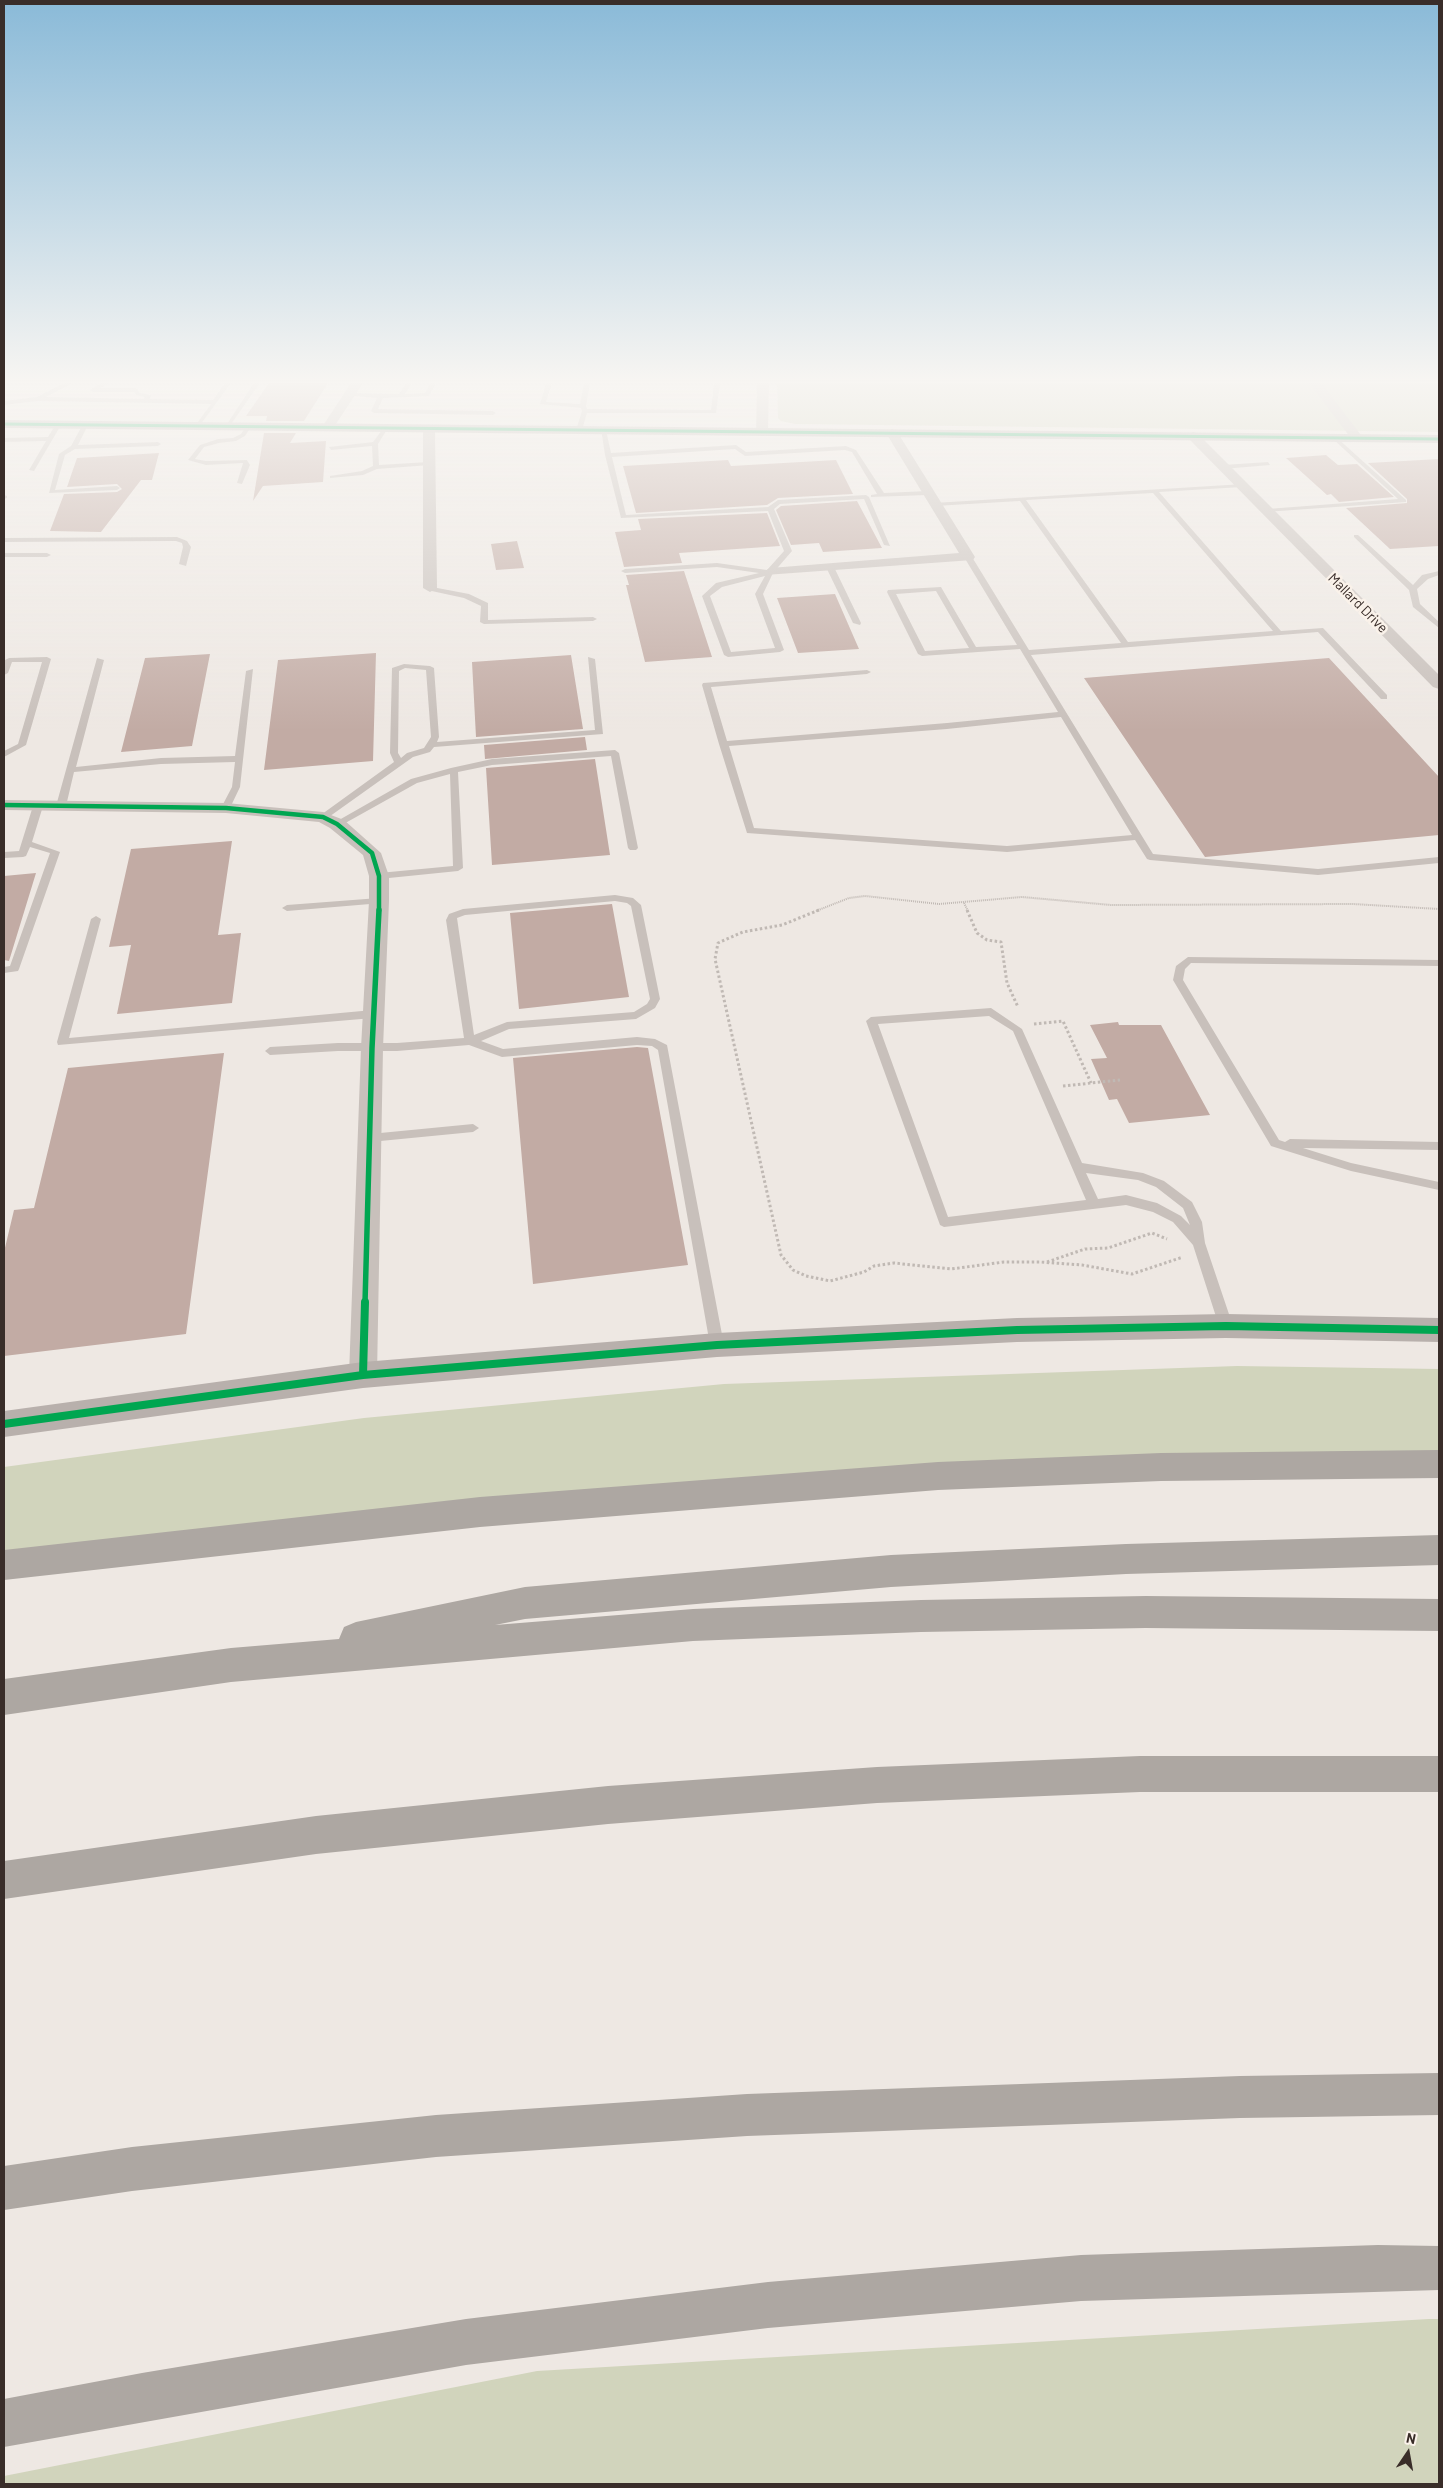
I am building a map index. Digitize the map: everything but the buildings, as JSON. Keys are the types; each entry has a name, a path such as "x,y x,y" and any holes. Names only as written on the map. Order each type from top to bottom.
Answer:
{"highway":[{"path":"4,1565 452,1515 723,1491 938,1476 1142,1468 1439,1464"},
{"path":"231,1665 525,1603 901,1571 1126,1559 1439,1550"},
{"path":"4,1698 231,1665 693,1625 921,1616 1136,1612 1439,1615"},
{"path":"4,1880 316,1835 608,1805 876,1784 1140,1774 1439,1774"},
{"path":"4,2188 132,2169 436,2136 747,2115 1240,2097 1439,2094"},
{"path":"4,2423 142,2397 466,2342 768,2305 1082,2278 1378,2268 1439,2268"}],"street":[{"path":"429,499 430,588"},
{"path":"770,572 968,557 932,499"},
{"name":"Mallard Drive","path":"1256,499 1439,684"},
{"path":"4,805 226,808 330,820 372,853 379,876 379,901 373,1014 363,1375"},
{"path":"4,1424 363,1375 717,1345 1017,1330 1226,1326 1439,1330"}],"lane":[{"path":"619,499 623,517 770,509 778,502 829,499"},
{"path":"867,499 888,545"},
{"path":"1022,499 1126,645"},
{"path":"1162,499 1279,633"},
{"path":"1267,511 1404,501 1402,499"},
{"path":"770,509 788,551 770,572 759,594 780,650 728,654 706,596 719,585 770,572"},
{"path":"1356,536 1413,590 1416,605 1439,626"},
{"path":"4,540 92,541 177,539 185,542 187,547 183,564"},
{"path":"4,555 47,555"},
{"path":"968,557 1150,857 1318,872 1439,860"},
{"path":"624,571 717,565 770,572"},
{"path":"830,567 857,623"},
{"path":"1413,590 1425,577 1439,573"},
{"path":"430,588 466,596 485,605 484,622 593,619"},
{"path":"974,650 938,589 891,592 922,654 974,650 1024,650 1126,645 1320,630 1384,697"},
{"path":"4,673 9,660 47,659 22,745 4,754"},
{"path":"431,745 600,732 591,659"},
{"path":"61,806 100,660"},
{"path":"330,820 399,763 410,755 427,750 431,745 435,737 430,668 404,666 395,670 394,753 399,763"},
{"path":"226,808 236,787 250,671"},
{"path":"867,672 706,685 750,831 1007,848 1138,837"},
{"path":"723,744 1002,721 1063,714"},
{"path":"330,820 414,781 454,770 492,762 615,753 633,848"},
{"path":"72,770 161,761 239,759"},
{"path":"379,876 458,868 454,770"},
{"path":"4,855 23,854 38,806"},
{"path":"4,970 14,969 55,852 26,843"},
{"path":"270,1051 338,1047 372,1048 470,1041 507,1026 636,1015 650,1006 655,999 636,905 630,900 615,898 463,912 453,916 451,920 470,1041"},
{"path":"287,908 379,901"},
{"path":"96,919 62,1042 373,1014"},
{"path":"1439,963 1188,960 1180,968 1178,980 1275,1143 1351,1167 1439,1186"},
{"path":"1094,1204 1018,1029 991,1012 871,1021 944,1222 1094,1204 1126,1200 1157,1208 1177,1219 1201,1249"},
{"path":"470,1041 502,1053 638,1041 655,1043 663,1048 717,1345"},
{"path":"370,1138 474,1128"},
{"path":"1275,1143 1439,1146"},
{"path":"1078,1167 1139,1176 1160,1184 1175,1193 1188,1205 1196,1222 1201,1249 1226,1326"}],"path":[{"path":"1201,1249 1132,1274 1082,1265 1046,1262 1004,1262 951,1269 894,1263 874,1266 864,1272 830,1281 806,1276 793,1270 780,1255 715,959 718,943 743,932 782,925 848,898 865,896 939,904 964,903 991,898 1022,897 1111,905 1353,904 1439,909"},
{"path":"964,903 977,933 987,940 1001,942 1007,983 1020,1011"},
{"path":"1027,1017 1034,1024 1063,1021 1092,1083"},
{"path":"1043,1088 1120,1080"},
{"path":"1046,1262 1085,1249 1108,1248 1152,1233 1174,1242"}],"green space":[{"path":"1237,1366 1439,1369 1439,1464 1161,1467 241,1537 4,1565 4,1467 364,1418 724,1384"},
{"path":"1439,2319 1439,2484 4,2484 4,2476 537,2371"}],"transit line":[{"path":"4,805 226,808 323,817 337,824 372,853 379,876 379,901 372,1048 363,1375"},
{"path":"4,1424 363,1375 717,1345 1017,1330 1226,1326 1439,1330"}]}
